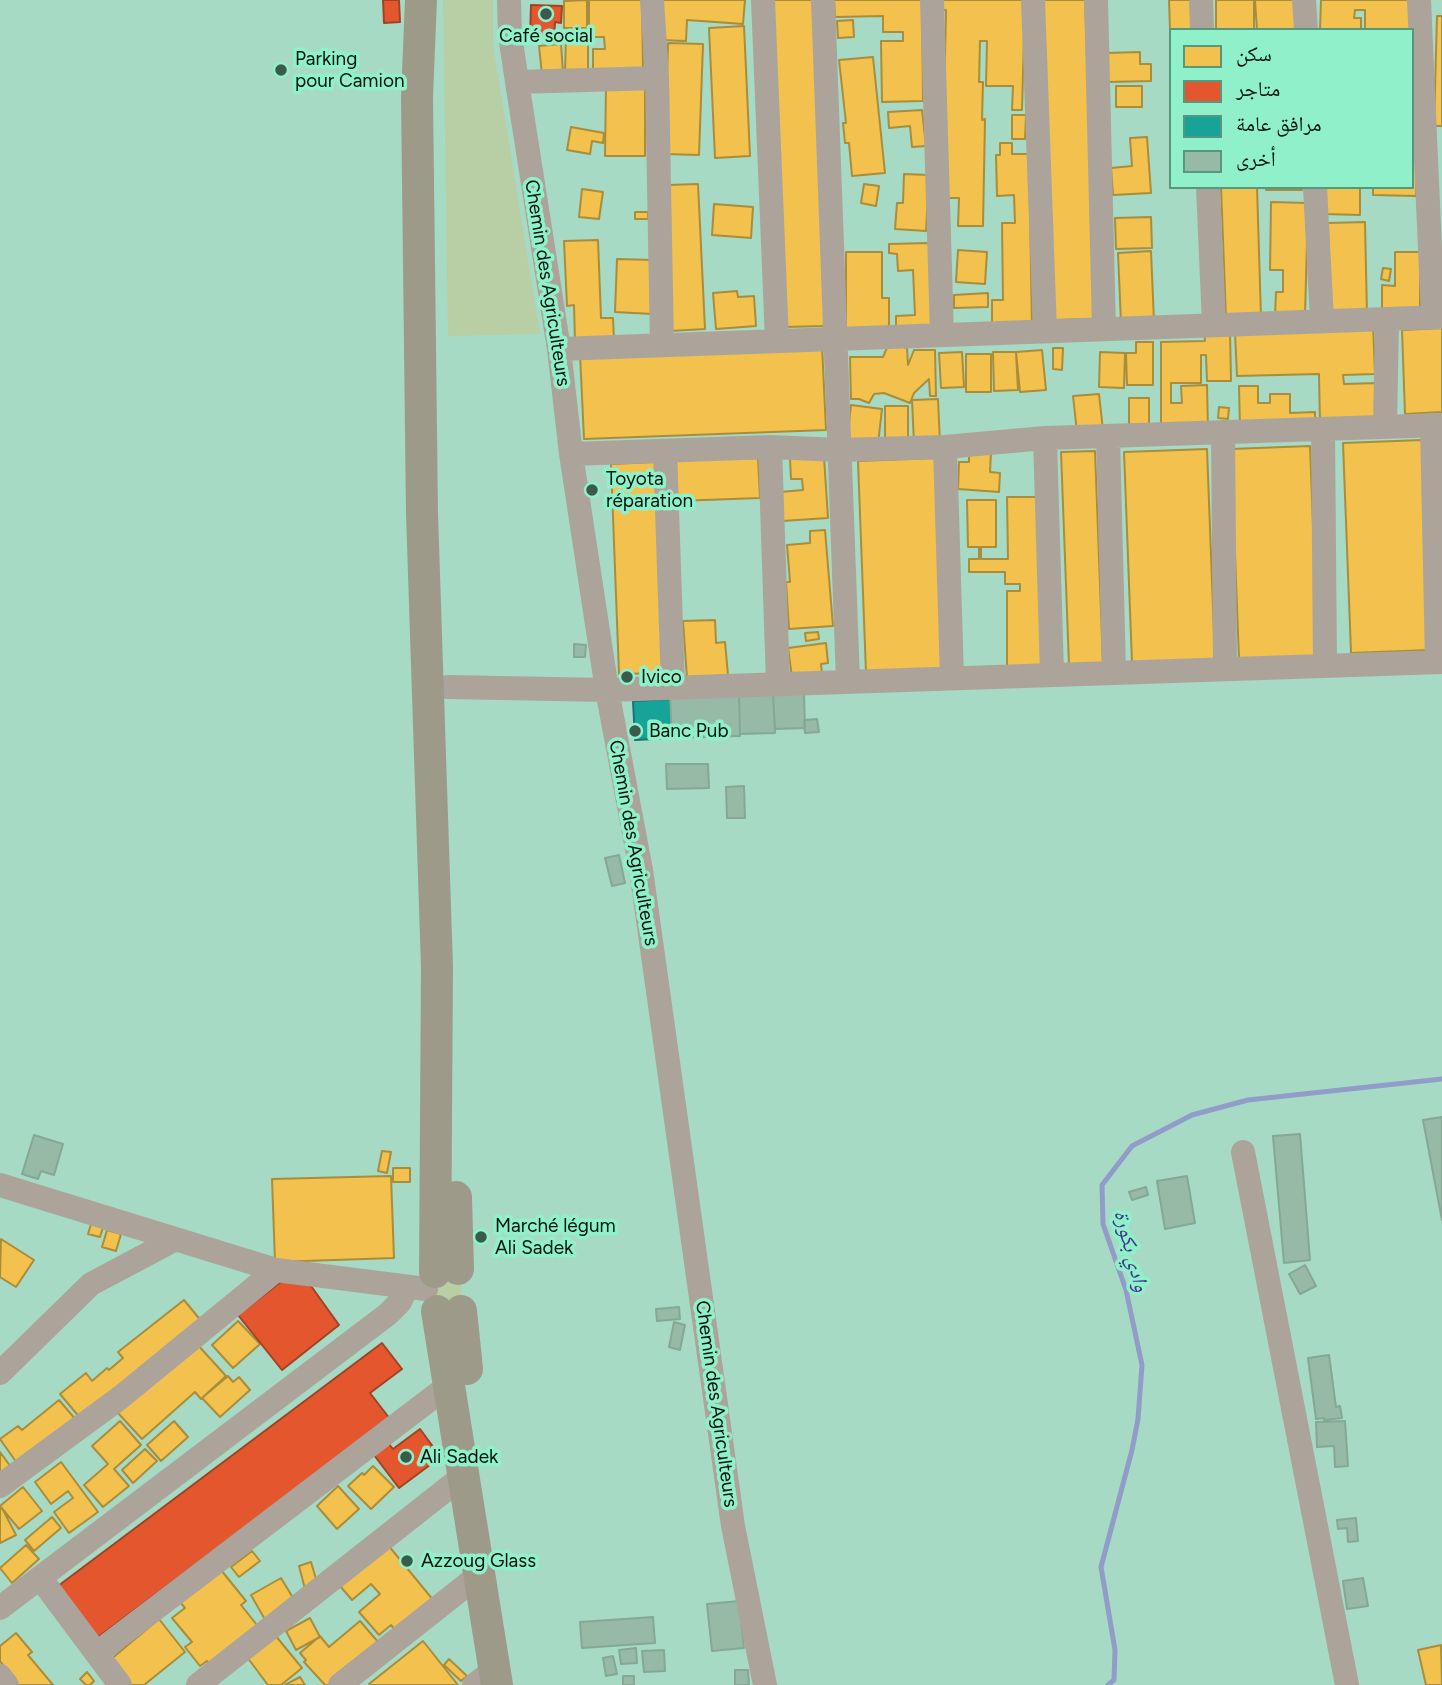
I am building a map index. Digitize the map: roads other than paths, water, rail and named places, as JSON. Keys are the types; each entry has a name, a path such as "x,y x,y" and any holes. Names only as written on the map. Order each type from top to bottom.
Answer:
{"main road":[{"path":"421,0 417,97 420,389 436,967 437,1290 495,1681"},
{"path":"434,0 438,356 455,967 456,1223 437,1290 494,1573 495,1681"}],"street":[{"name":"Chemin des Agriculteurs","path":"509,0 510,35 559,349 607,690 641,870 733,1526 765,1685"},
{"path":"652,0 657,78 662,345"},
{"path":"763,0 777,341"},
{"path":"822,0 848,681"},
{"path":"932,0 942,335"},
{"path":"1033,0 1045,331"},
{"path":"1096,0 1104,329"},
{"path":"1201,0 1202,28"},
{"path":"1304,0 1306,28"},
{"path":"559,349 1437,317 1419,0"},
{"path":"517,82 657,78"},
{"path":"1208,189 1214,325"},
{"path":"1315,189 1322,321"},
{"path":"1385,427 1387,319"},
{"path":"448,687 607,690 1439,662 1437,425 1045,438 945,447 839,450 770,447 572,454"},
{"path":"1323,429 1325,666"},
{"path":"1223,432 1225,669"},
{"path":"1108,436 1114,672"},
{"path":"1045,438 1052,674"},
{"path":"770,447 778,683"},
{"path":"945,447 952,678"},
{"path":"665,451 673,686"},
{"path":"1243,1152 1347,1685"},
{"path":"2,1191 79,1208 276,1270 437,1290"},
{"path":"0,1373 91,1284 174,1240"},
{"path":"0,1486 121,1397 276,1270"},
{"path":"0,1608 388,1314 400,1302 437,1290"},
{"path":"97,1653 449,1385"},
{"path":"198,1685 463,1477"},
{"path":"340,1685 479,1575"},
{"path":"41,1579 120,1685"},
{"path":"0,1676 7,1685"}],"waterway":[{"name":"وادي بكورة","path":"1108,1685 1114,1680 1115,1650 1101,1567 1132,1450 1138,1419 1142,1365 1126,1290 1103,1224 1102,1185 1132,1146 1192,1115 1248,1100 1442,1079"}],"place":[{"name":"Café social","path":"546,14"},
{"name":"Parking pour Camion","path":"281,70"},
{"name":"Toyota réparation","path":"592,490"},
{"name":"Ivico","path":"627,677"},
{"name":"Banc Pub","path":"635,731"},
{"name":"Marché légum Ali Sadek","path":"481,1237"},
{"name":"Ali Sadek","path":"406,1457"},
{"name":"Azzoug Glass","path":"407,1561"}]}
